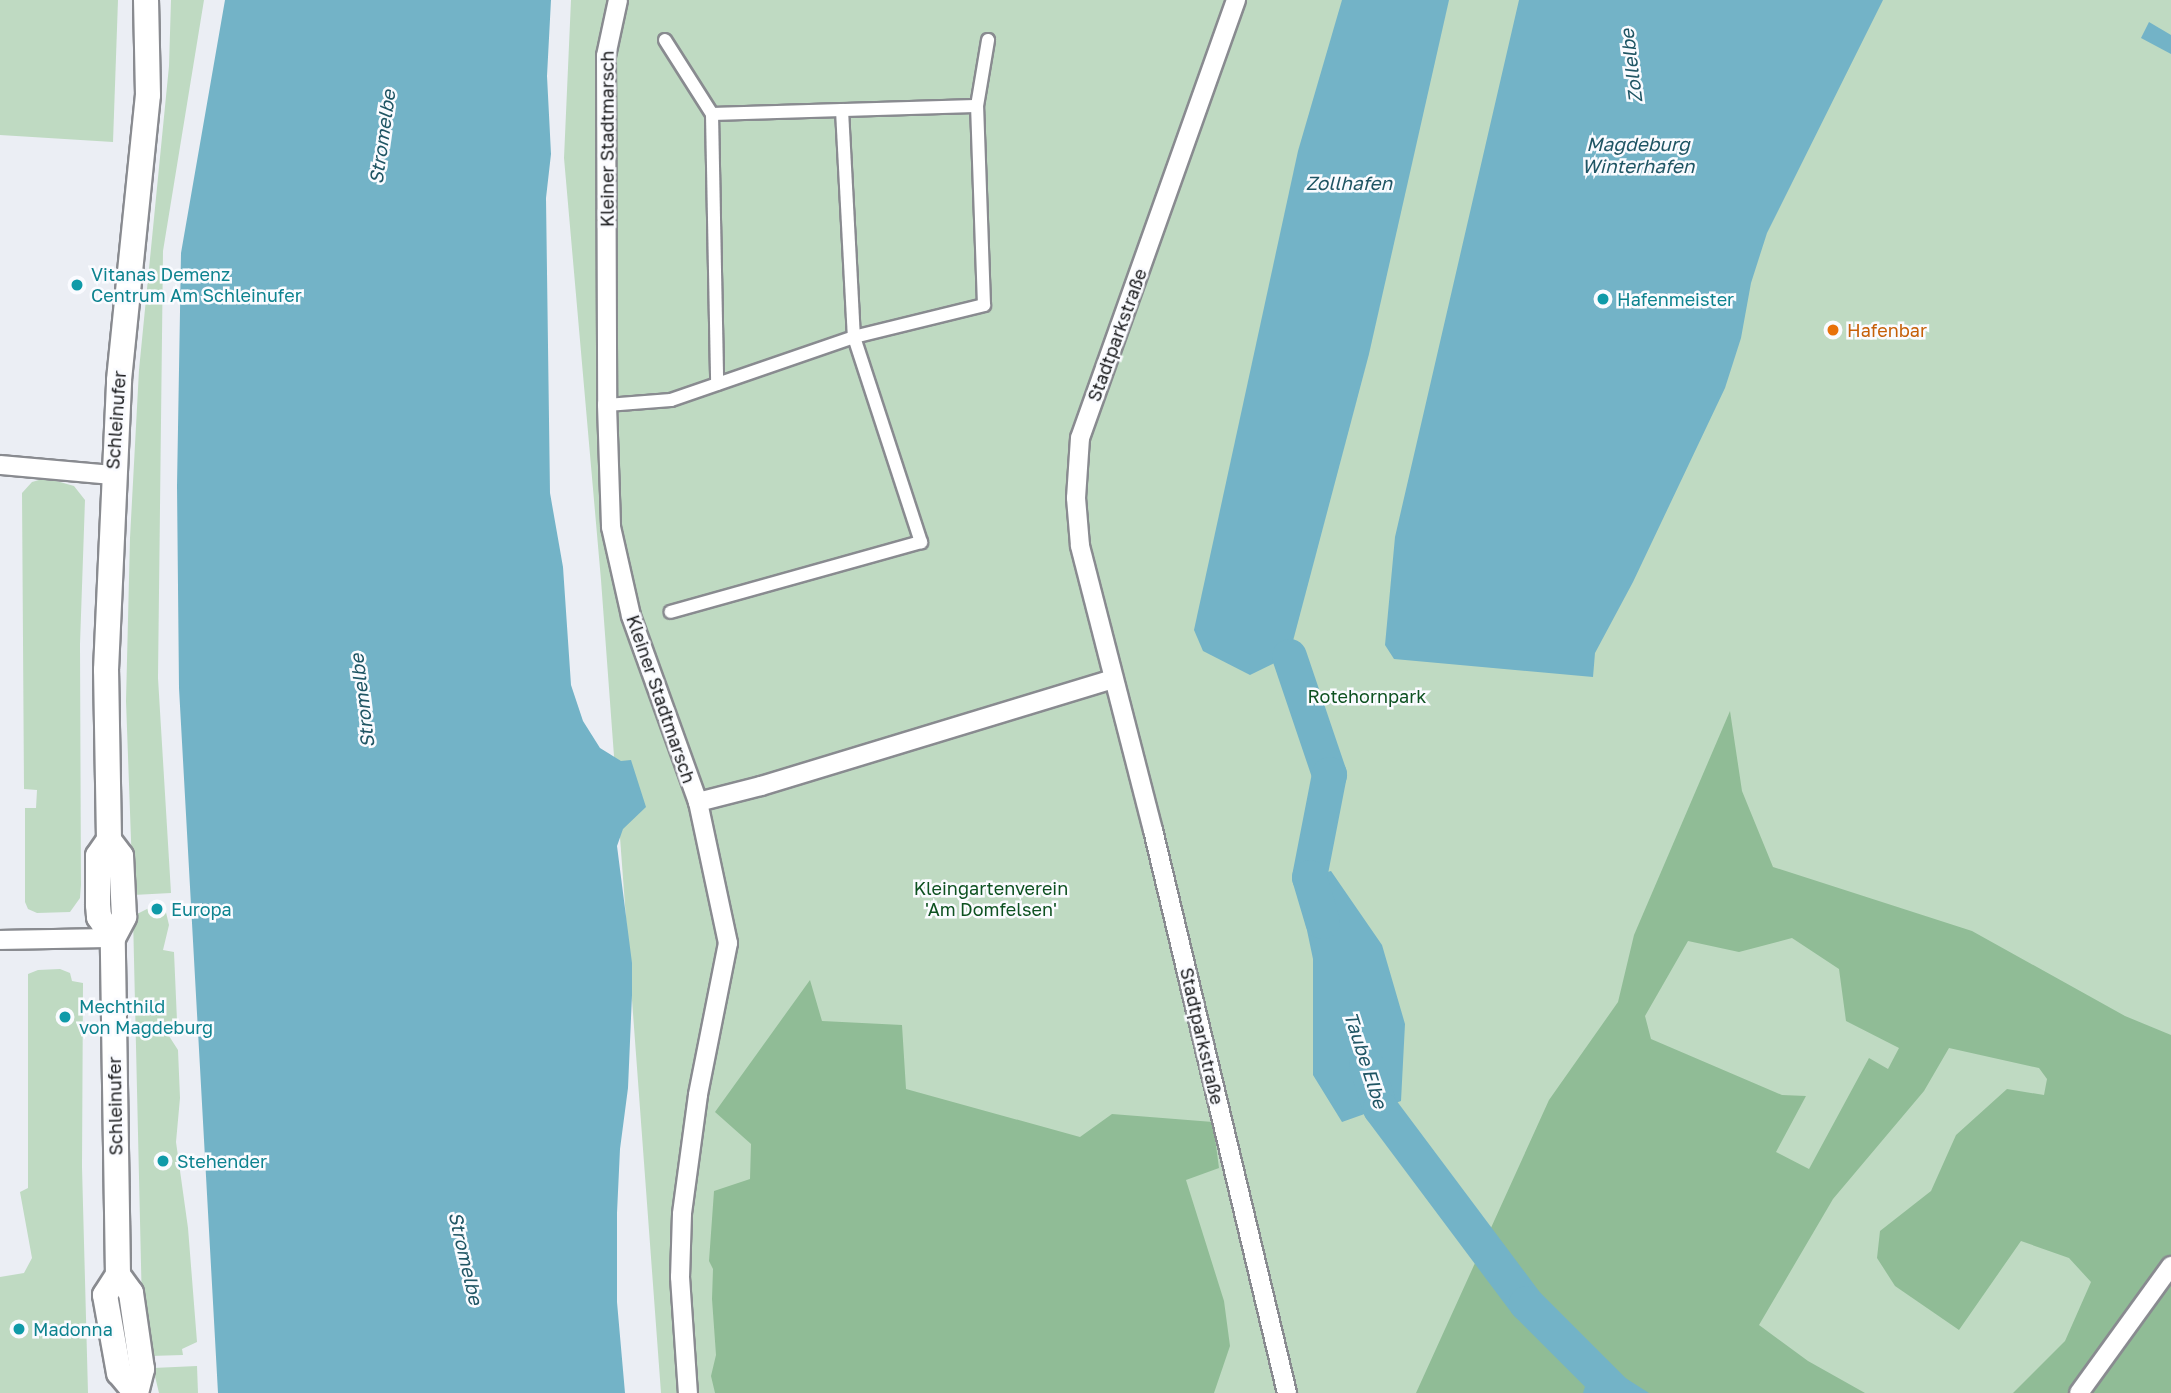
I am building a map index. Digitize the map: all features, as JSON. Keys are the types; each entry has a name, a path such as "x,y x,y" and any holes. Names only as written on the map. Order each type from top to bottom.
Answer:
{"main road":[{"name":"Schleinufer","path":"136,1393 119,1373 109,1330 105,1295 118,1275 113,938 99,917 98,856 109,840 106,670 113,475 128,275 147,101 146,0"}],"street":[{"name":"Kleiner Stadtmarsch","path":"618,0 606,56 607,405 611,527 631,617 698,802 728,943 698,1095 682,1214 680,1277 688,1393"},
{"name":"Stadtparkstraße","path":"1236,0 1080,438 1076,498 1080,546 1153,830 1287,1393"},
{"path":"665,40 712,114 717,384"},
{"path":"607,405 671,400 854,337 984,305 977,106 988,40"},
{"path":"712,114 977,106"},
{"path":"671,612 921,541 854,337 842,110"},
{"path":"0,465 113,475"},
{"path":"698,802 761,786 1113,679"},
{"path":"0,940 113,938"},
{"path":"2079,1393 2171,1266"}],"green space":[{"path":"0,0 118,0 113,142 0,135"},
{"path":"171,0 204,0 163,251 158,678 171,893 133,895 126,701 130,538 139,370 169,66"},
{"name":"Rotehornpark","path":"571,0 2171,0 2171,1393 661,1393 601,580 564,158"},
{"path":"46,478 74,486 85,500 80,644 81,885 80,898 70,912 37,913 28,909 25,902 25,808 36,808 37,790 24,789 22,493 32,482"},
{"path":"1730,711 1742,791 1773,867 1972,931 2125,1016 2171,1035 2171,1393 2013,1393 2065,1341 2091,1282 2069,1258 2021,1241 1959,1330 1895,1286 1877,1258 1880,1231 1931,1191 1956,1135 2007,1089 2044,1095 2047,1079 2039,1068 1949,1048 1924,1091 1833,1199 1759,1325 1808,1361 1865,1393 1416,1393 1549,1100 1618,1002 1634,935","holes":["1792,938 1839,969 1846,1021 1899,1048 1888,1069 1869,1058 1809,1169 1776,1152 1806,1096 1782,1095 1651,1039 1645,1016 1688,941 1739,952"]},
{"path":"164,904 169,925 163,950 174,952 177,1021 160,1022 178,1050 180,1098 176,1142 188,1228 197,1342 182,1349 183,1355 150,1356 142,1308 133,916 155,905"},
{"path":"60,969 70,973 72,981 83,983 82,1167 88,1393 0,1393 0,1277 24,1273 32,1258 20,1192 28,1188 28,974 38,970"},
{"path":"810,980 822,1021 902,1025 906,1089 1080,1137 1112,1114 1213,1122 1219,1168 1186,1180 1224,1301 1230,1346 1214,1393 715,1393 711,1376 716,1355 713,1269 709,1261 714,1191 750,1179 751,1144 715,1112"},
{"path":"197,1366 198,1393 159,1393 153,1368"}],"water":[{"name":"Stromelbe","path":"225,0 551,0 547,76 551,154 546,198 550,493 563,567 571,685 583,721 600,748 621,761 631,760 646,807 623,829 617,846 632,963 628,1088 620,1149 617,1213 617,1302 625,1393 218,1393 179,688 177,486 181,253"},
{"name":"Zollhafen","path":"1342,0 1449,0 1369,354 1289,656 1250,675 1203,651 1194,630 1298,151"},
{"name":"Magdeburg Winterhafen","path":"1519,0 1883,0 1767,233 1751,283 1741,338 1725,388 1633,582 1595,653 1593,677 1394,659 1385,645 1395,537"},
{"path":"2149,22 2171,35 2171,54 2141,38"},
{"path":"1331,871 1382,945 1405,1024 1401,1101 1342,1122 1313,1075 1313,959 1300,897 1309,877"},
{"path":"1607,1368 1649,1393 1583,1393 1588,1377"}],"waterway":[{"name":"Taube Elbe","path":"1289,656 1329,774 1309,877 1322,921"},
{"name":"Taube Elbe","path":"1366,1065 1380,1108 1526,1303 1616,1393"}],"place":[{"name":"Vitanas Demenz Centrum Am Schleinufer","path":"77,285"},
{"name":"Hafenmeister","path":"1603,299"},
{"name":"Hafenbar","path":"1833,330"},
{"name":"Europa","path":"157,909"},
{"name":"Mechthild von Magdeburg","path":"65,1017"},
{"name":"Stehender","path":"163,1161"},
{"name":"Madonna","path":"19,1329"}],"water label":[{"name":"Zollelbe","path":"1631,66"}],"park label":[{"name":"Kleingartenverein 'Am Domfelsen'","path":"991,899"}]}
